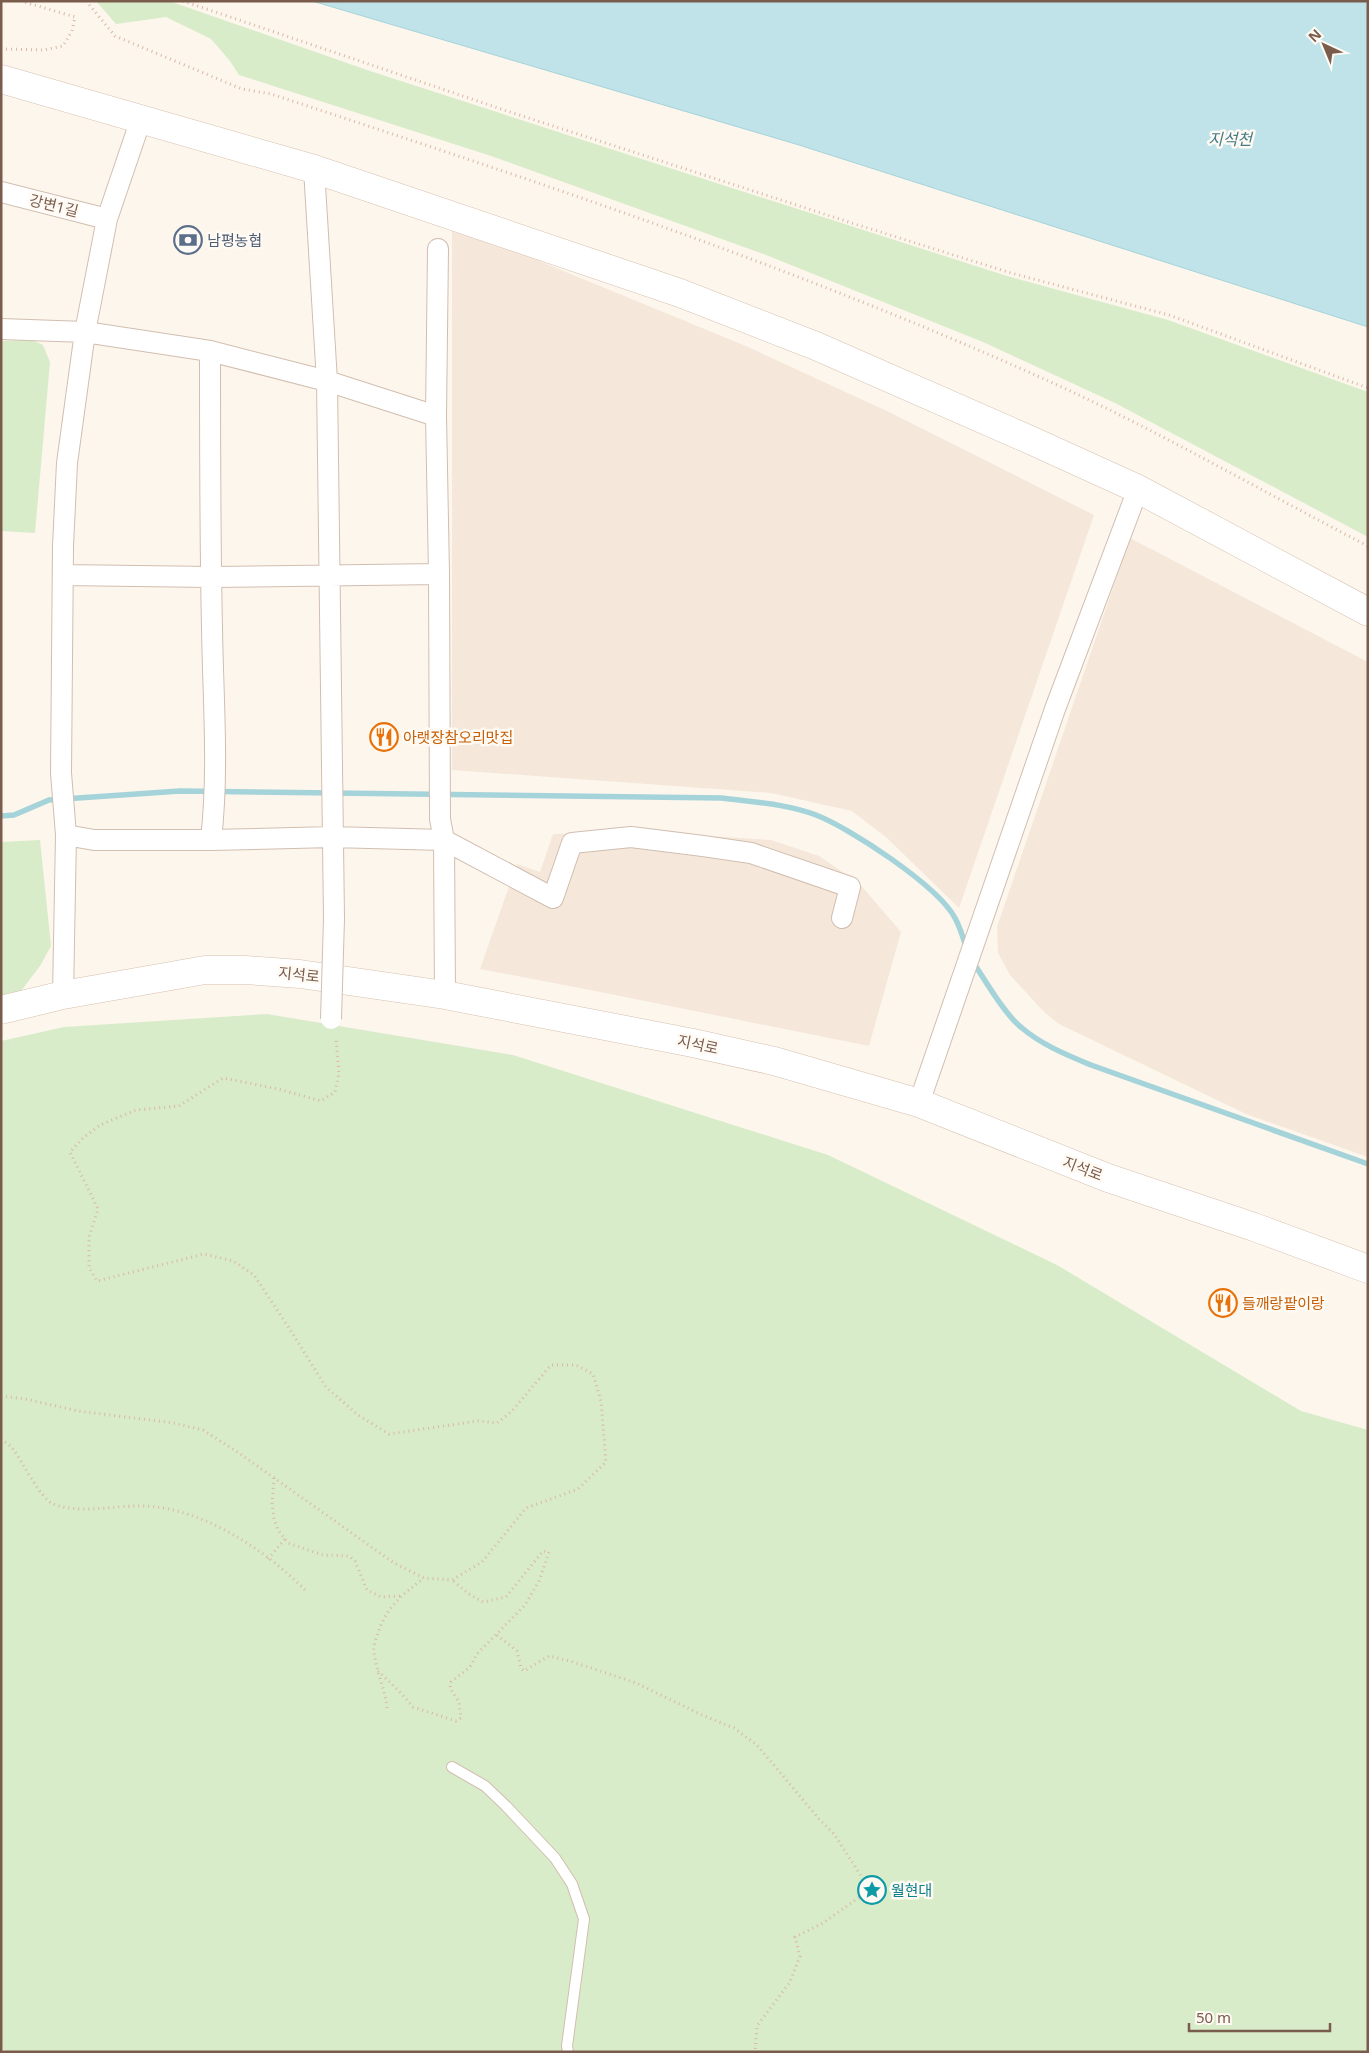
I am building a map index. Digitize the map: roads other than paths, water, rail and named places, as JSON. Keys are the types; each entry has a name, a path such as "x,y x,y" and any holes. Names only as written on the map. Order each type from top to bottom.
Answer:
{"street":[{"path":"1,80 314,170 690,297 816,346 1028,438 1138,489 1368,612"},
{"path":"63,995 66,835 61,773 64,508 67,463 85,332 107,219 141,119"},
{"path":"314,170 327,381 328,576 334,919 333,1028"},
{"name":"강변1길","path":"1,192 107,219"},
{"path":"438,249 436,416 441,769 440,820 444,840 444,995"},
{"path":"1,329 85,332 210,351 327,381 436,416"},
{"path":"210,351 210,577 215,764 214,816 211,840"},
{"path":"919,1103 1055,709 1138,489"},
{"path":"63,575 210,577 439,574"},
{"path":"66,835 94,840 211,840 332,829 444,840 554,898 572,843 631,837 751,853 850,887 842,918"},
{"name":"지석로","path":"1,1010 63,995 205,970 300,974 444,995 693,1043 774,1061 919,1103 1108,1178 1254,1226 1368,1269"}],"lane":[{"path":"452,1767 485,1786 506,1806 556,1858 572,1884 584,1918 567,2046 568,2052"}],"water":[{"name":"지석천","path":"312,1 1368,1 1368,327 799,145"}],"waterway":[{"path":"1,816 14,815 49,800 180,791 722,798 758,802 793,808 816,815 850,832 892,859 931,890 946,905 957,921 966,947"},
{"path":"973,962 1009,1015 1038,1040 1055,1049 1091,1065 1368,1164"}],"place":[{"name":"남평농협","path":"188,240"},
{"name":"아랫장참오리맛집","path":"384,737"},
{"name":"들깨랑팥이랑","path":"1223,1303"},
{"name":"월현대","path":"872,1890"}]}
